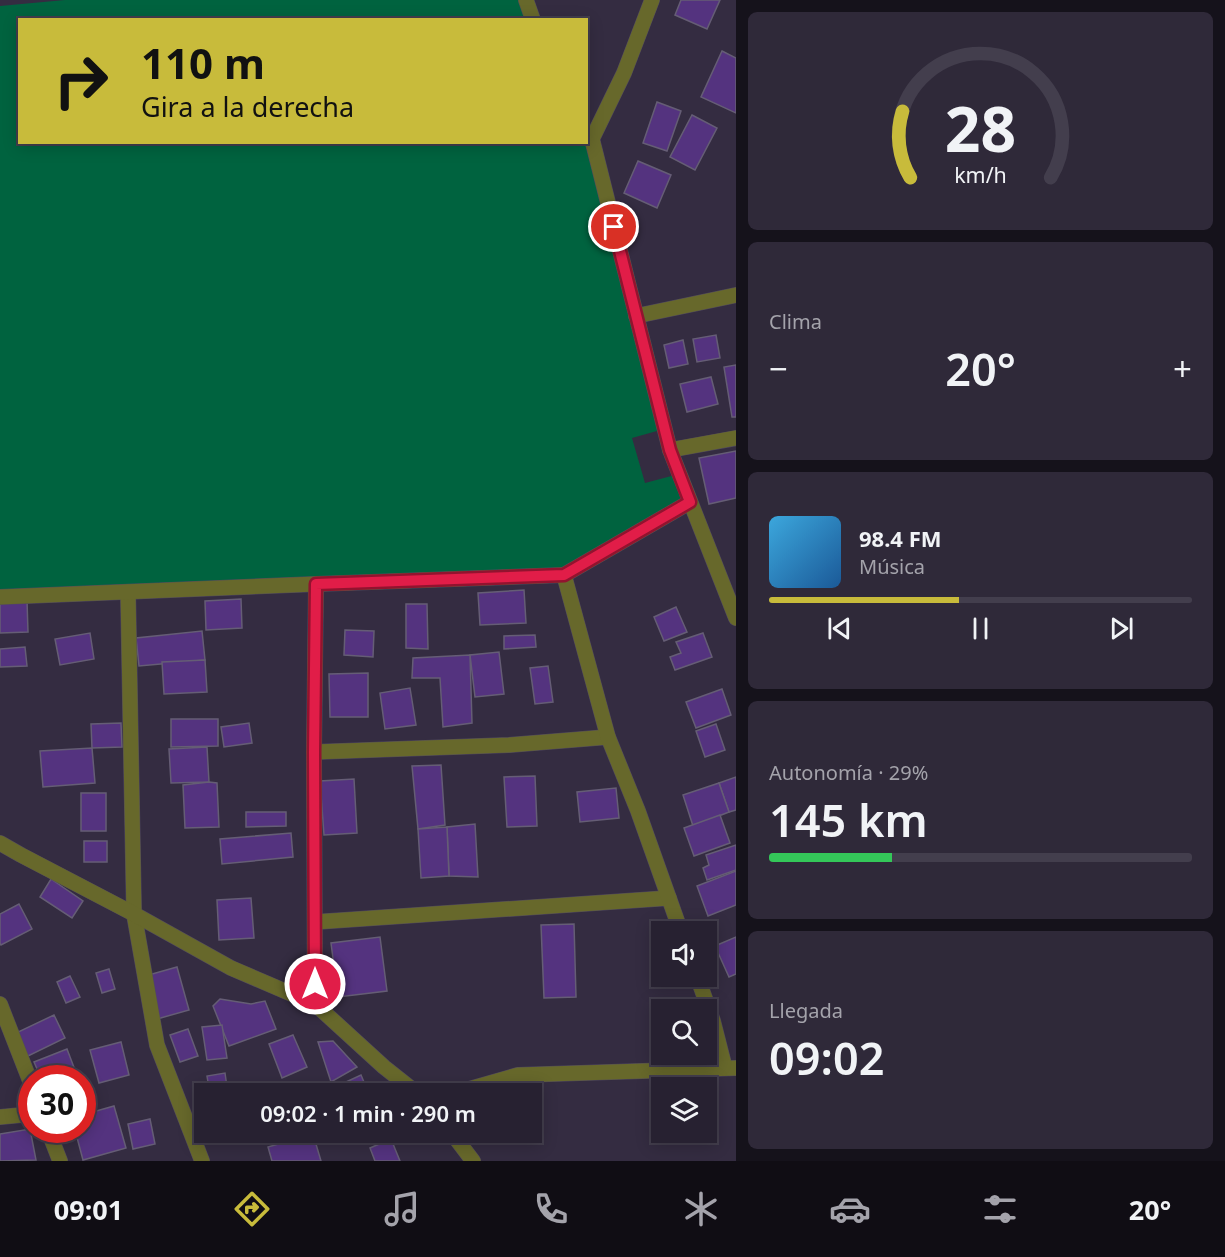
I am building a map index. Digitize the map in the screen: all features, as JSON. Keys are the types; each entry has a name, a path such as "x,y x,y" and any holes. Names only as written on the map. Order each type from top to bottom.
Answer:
{"street":[{"path":"526,0 532,18"},
{"path":"651,0 624,73 589,134 670,450 736,618"},
{"path":"636,316 736,295"},
{"path":"670,450 736,438"},
{"path":"0,597 564,575 690,502"},
{"path":"564,575 608,736 638,811 677,921"},
{"path":"315,1004 316,584"},
{"path":"128,592 134,914 157,1045 202,1161"},
{"path":"314,752 509,745 608,736"},
{"path":"0,843 231,968 315,1004 404,1083"},
{"path":"315,922 669,898"},
{"path":"490,1083 518,1075 731,1068 701,987"},
{"path":"0,1004 24,1065"},
{"path":"0,1117 18,1115"},
{"path":"53,1143 60,1161"},
{"path":"459,1143 473,1161"}],"green space":[{"path":"65,0 526,0 533,18 18,18 18,144 588,144 588,130 664,429 632,438 645,483 679,474 690,502 564,575 0,597 0,6"}],"building":[{"path":"681,0 720,0 707,29 675,15"},
{"path":"722,51 736,58 736,113 701,97"},
{"path":"657,102 681,111 667,151 643,143"},
{"path":"692,115 717,128 695,170 670,157"},
{"path":"638,161 671,175 657,208 624,193"},
{"path":"716,335 720,358 697,362 693,339"},
{"path":"683,340 688,364 669,368 664,345"},
{"path":"736,365 736,417 732,417 724,367"},
{"path":"711,377 718,404 687,412 680,384"},
{"path":"736,451 736,498 709,504 699,458"},
{"path":"524,590 526,623 480,625 478,593"},
{"path":"241,599 242,628 206,630 205,601"},
{"path":"27,600 28,632 0,633 0,601"},
{"path":"406,604 427,604 428,649 406,648"},
{"path":"676,607 687,632 664,641 654,617"},
{"path":"345,630 374,631 373,657 344,655"},
{"path":"202,631 205,660 139,666 136,638"},
{"path":"90,633 94,659 60,665 55,639"},
{"path":"703,633 712,657 675,670 670,657 681,653 676,642"},
{"path":"535,635 536,647 504,649 504,636"},
{"path":"25,647 27,666 0,667 0,649"},
{"path":"499,652 504,694 475,697 470,655"},
{"path":"470,655 472,723 443,727 440,678 412,678 413,658"},
{"path":"205,660 207,692 164,694 162,662"},
{"path":"548,666 553,702 535,704 530,668"},
{"path":"368,673 368,717 330,717 329,674"},
{"path":"410,688 416,725 385,729 380,693"},
{"path":"722,689 731,715 696,728 686,702"},
{"path":"171,719 218,719 218,746 171,747"},
{"path":"121,723 122,747 92,748 91,724"},
{"path":"249,723 252,743 224,747 221,727"},
{"path":"716,724 725,750 705,757 696,731"},
{"path":"207,747 209,782 171,783 169,749"},
{"path":"92,748 95,783 43,787 40,751"},
{"path":"441,765 445,825 418,829 412,766"},
{"path":"535,776 537,826 507,827 504,777"},
{"path":"736,777 736,810 729,812 719,783"},
{"path":"354,779 357,833 324,835 320,781"},
{"path":"217,783 219,827 185,828 183,785"},
{"path":"719,783 729,812 693,826 683,795"},
{"path":"616,788 619,818 580,822 577,792"},
{"path":"81,793 106,793 106,831 81,831"},
{"path":"246,812 286,812 286,826 246,827"},
{"path":"720,815 730,843 694,856 684,828"},
{"path":"475,824 478,877 449,876 447,827"},
{"path":"447,827 449,876 421,878 418,829"},
{"path":"291,833 293,857 222,864 220,839"},
{"path":"84,841 107,841 107,862 84,862"},
{"path":"736,845 736,870 707,880 703,868 709,865 706,855"},
{"path":"736,871 736,905 708,916 697,886"},
{"path":"51,879 83,901 72,918 40,897"},
{"path":"251,898 254,938 219,940 217,900"},
{"path":"19,904 32,929 1,945 0,914"},
{"path":"574,924 576,997 544,998 541,925"},
{"path":"380,937 387,991 338,997 331,943"},
{"path":"736,937 736,974 729,977 717,950 717,945"},
{"path":"177,967 189,1010 157,1019 145,976"},
{"path":"109,969 115,989 102,993 96,973"},
{"path":"70,976 80,997 66,1003 57,982"},
{"path":"220,999 251,1004 265,1001 276,1029 229,1046 213,1006"},
{"path":"54,1015 65,1038 28,1056 16,1033"},
{"path":"222,1025 227,1058 207,1060 202,1027"},
{"path":"188,1029 198,1056 180,1062 170,1035"},
{"path":"293,1035 307,1067 282,1078 269,1044"},
{"path":"333,1041 357,1067 331,1082 318,1042"},
{"path":"121,1042 129,1075 99,1083 96,1065 90,1050"},
{"path":"67,1049 73,1065 35,1065 34,1062"},
{"path":"225,1073 226,1083 208,1083 207,1076"},
{"path":"361,1075 364,1083 344,1083"},
{"path":"114,1106 126,1148 83,1160 78,1143 96,1143 96,1111"},
{"path":"150,1119 155,1144 133,1149 128,1124"},
{"path":"18,1131 18,1143 33,1143 36,1160 0,1161 0,1134"},
{"path":"282,1143 316,1143 321,1161 272,1161 268,1147"},
{"path":"382,1143 393,1143 400,1161 375,1161 370,1148"}],"route":[{"path":"315,984 316,584 564,575 690,502 670,450 614,227"}]}
